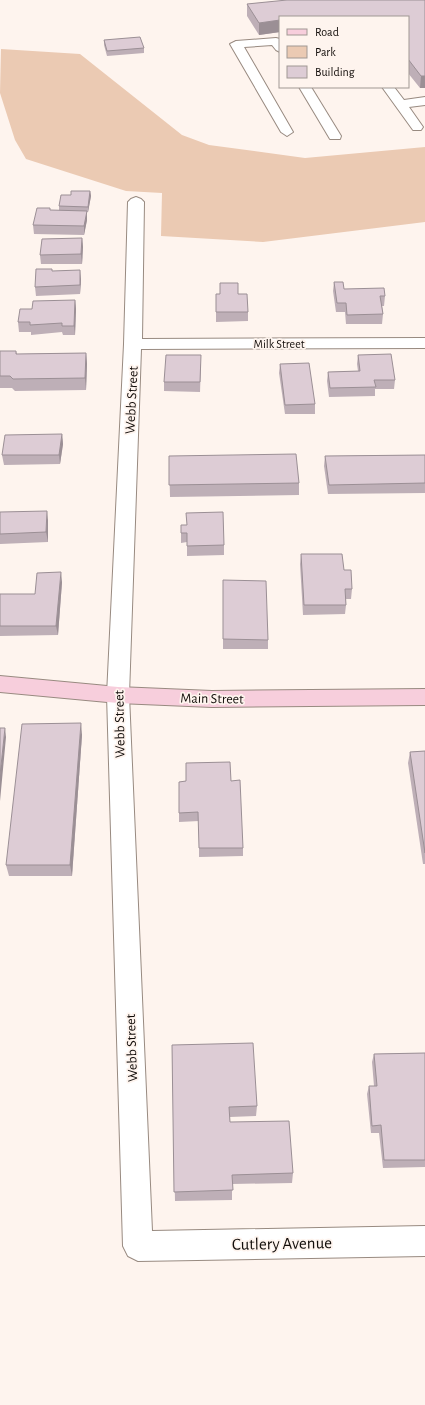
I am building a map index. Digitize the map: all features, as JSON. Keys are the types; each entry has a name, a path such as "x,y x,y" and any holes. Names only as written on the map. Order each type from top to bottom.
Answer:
{"main road":[{"name":"Main Street","path":"0,684 118,695 212,699 425,697"}],"street":[{"name":"Webb Street","path":"136,202 133,344 118,695 138,1246"},
{"name":"Milk Street","path":"133,344 425,343"},
{"name":"Cutlery Avenue","path":"138,1246 425,1241"}],"lane":[{"path":"279,46 276,41 236,44 287,132"},
{"path":"306,88 335,136"},
{"path":"389,88 417,127"},
{"path":"400,104 425,101"}],"green space":[{"path":"1,49 80,54 182,135 209,145 305,158 425,147 425,222 263,242 161,236 162,193 126,191 26,159 15,140 0,93"}],"building":[{"path":"287,0 425,0 425,76 421,76 409,60 409,16 279,16 279,20 259,23 247,4"},
{"path":"140,37 144,48 107,51 104,40"},
{"path":"71,191 90,191 88,207 59,206 61,195 71,195"},
{"path":"37,208 50,208 50,210 87,211 84,226 33,225"},
{"path":"82,238 81,254 40,255 42,239"},
{"path":"36,269 52,269 52,271 80,270 80,285 35,287"},
{"path":"334,282 343,282 344,289 384,288 385,296 380,296 383,314 347,315 346,303 337,303"},
{"path":"220,283 238,283 238,294 247,294 248,312 216,312 216,294 220,294"},
{"path":"75,300 74,326 62,326 62,323 30,325 30,322 18,322 20,309 32,309 33,301"},
{"path":"0,351 16,351 16,354 86,353 85,378 13,379 10,376 0,376"},
{"path":"391,354 395,380 374,380 376,387 330,388 328,372 360,371 358,355"},
{"path":"166,355 201,355 200,382 164,382"},
{"path":"309,363 315,404 285,405 280,364"},
{"path":"62,434 59,455 2,455 5,435"},
{"path":"296,454 299,483 169,485 169,456"},
{"path":"425,455 425,483 329,485 325,456"},
{"path":"47,511 46,532 0,534 0,512"},
{"path":"223,512 224,545 187,546 187,533 181,533 181,525 187,525 186,513"},
{"path":"301,554 342,554 344,570 351,570 352,589 345,589 346,605 304,605"},
{"path":"61,572 56,626 0,626 0,594 35,594 37,573"},
{"path":"223,580 266,581 268,640 223,639"},
{"path":"81,723 70,865 6,865 22,724"},
{"path":"0,728 5,728 0,775"},
{"path":"425,751 425,853 410,752"},
{"path":"230,762 231,781 240,780 243,848 199,848 198,812 179,813 179,782 186,781 186,763"},
{"path":"253,1043 257,1106 229,1107 230,1122 289,1121 293,1173 232,1175 233,1190 174,1192 172,1045"},
{"path":"425,1053 425,1160 384,1160 381,1125 372,1126 369,1086 377,1086 374,1054"}]}
